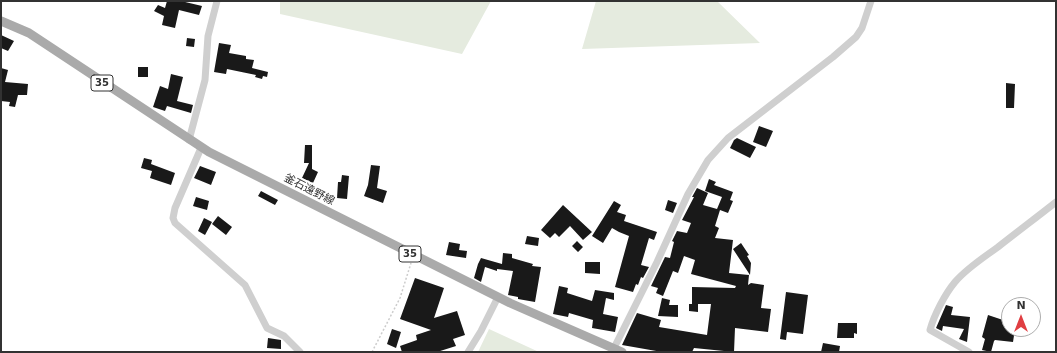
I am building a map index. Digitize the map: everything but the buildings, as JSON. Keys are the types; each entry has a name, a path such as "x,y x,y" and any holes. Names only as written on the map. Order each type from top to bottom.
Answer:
{"main road":[{"name":"釜石遠野線","path":"1,22 29,33 201,148 414,256 498,297 616,351"}],"street":[{"path":"189,140 205,80 208,36 217,1"},
{"path":"616,351 688,194 708,160 728,138 833,57 856,37 862,28 871,1"},
{"path":"201,148 175,208 173,218 175,223 244,284 267,328 284,336 300,352"},
{"path":"969,352 930,330 934,316 946,293 969,268 1056,202"},
{"path":"468,352 481,331 498,297"}],"path":[{"path":"372,352 400,298 414,256"}],"shaded area":[{"path":"280,1 491,1 462,54 280,14"},
{"path":"596,1 717,1 760,43 582,49"},
{"path":"489,329 539,352 478,352"}]}
